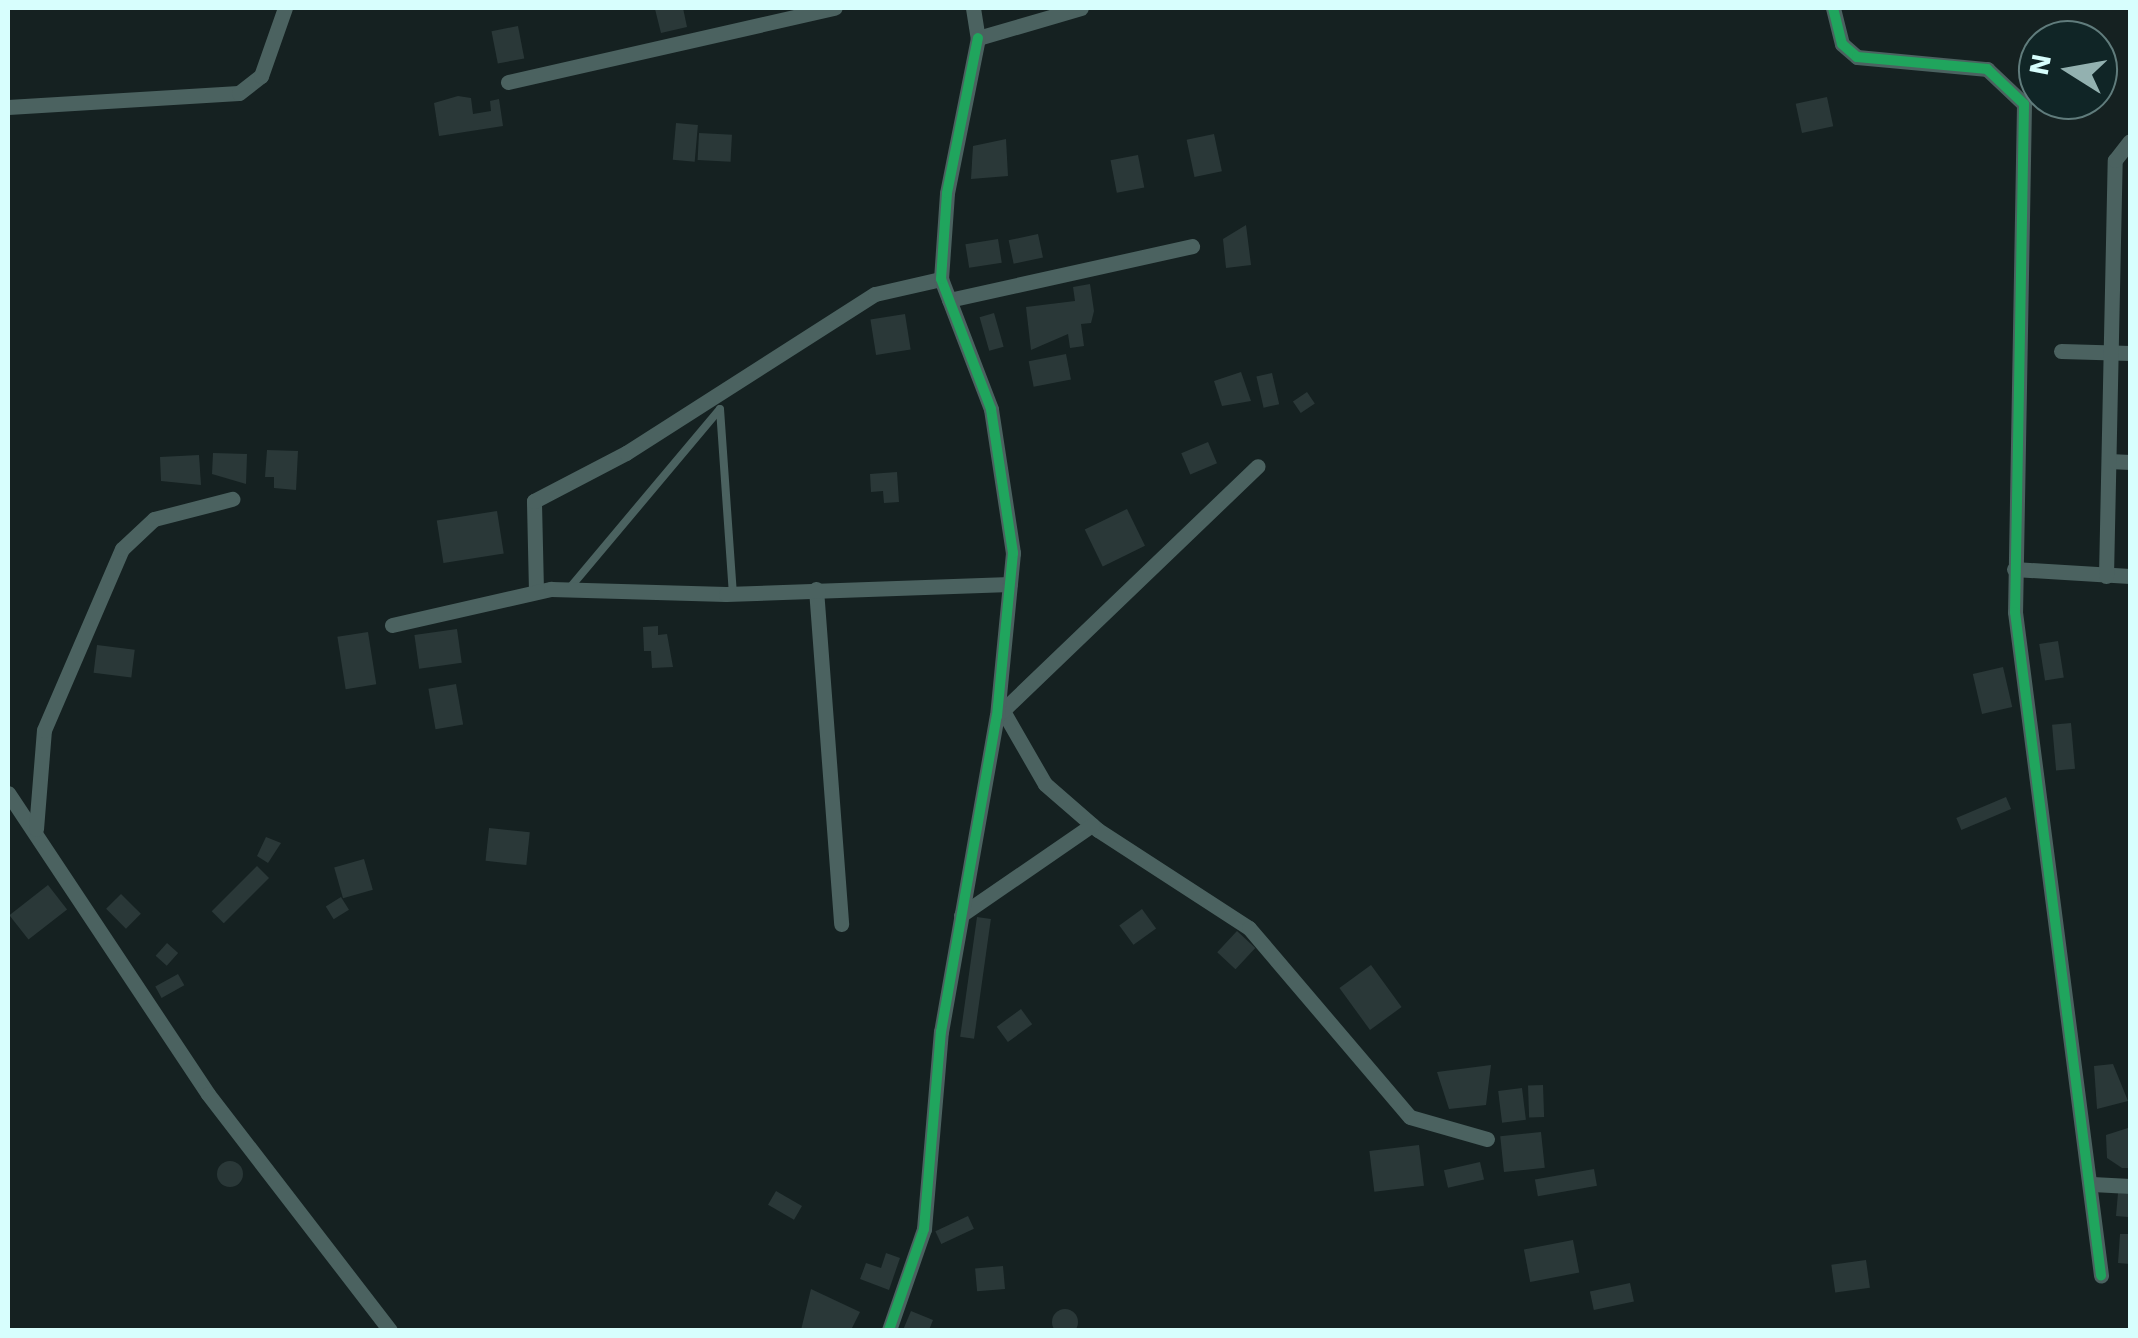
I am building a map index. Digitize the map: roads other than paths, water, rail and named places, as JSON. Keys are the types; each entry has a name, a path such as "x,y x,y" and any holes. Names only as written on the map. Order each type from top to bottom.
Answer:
{"street":[{"path":"8,106 239,93 261,76 285,8"},
{"path":"508,82 834,8"},
{"path":"889,1330 924,1230 961,915 1000,713 1010,584 1008,495 991,409 941,279 947,193 978,38 973,8"},
{"path":"978,38 1081,8"},
{"path":"1833,8 1842,44 1857,57 1987,69 2024,104 2014,569 2101,1275"},
{"path":"2106,576 2114,160 2130,141"},
{"path":"949,300 1192,246"},
{"path":"536,591 534,502 720,402 874,294 941,279"},
{"path":"2061,352 2130,353"},
{"path":"2109,461 2130,462"},
{"path":"1000,713 1258,466"},
{"path":"37,833 44,730 122,549 154,519 232,499"},
{"path":"2014,569 2130,576"},
{"path":"392,625 536,591 733,594 1010,584"},
{"path":"816,589 841,924"},
{"path":"1000,713 1045,784 1092,826 1249,928 1410,1117 1487,1139"},
{"path":"8,793 208,1094 390,1330"},
{"path":"961,915 1092,826"},
{"path":"2092,1184 2130,1186"}],"lane":[{"path":"568,590 720,402"},
{"path":"720,402 733,594"}]}
